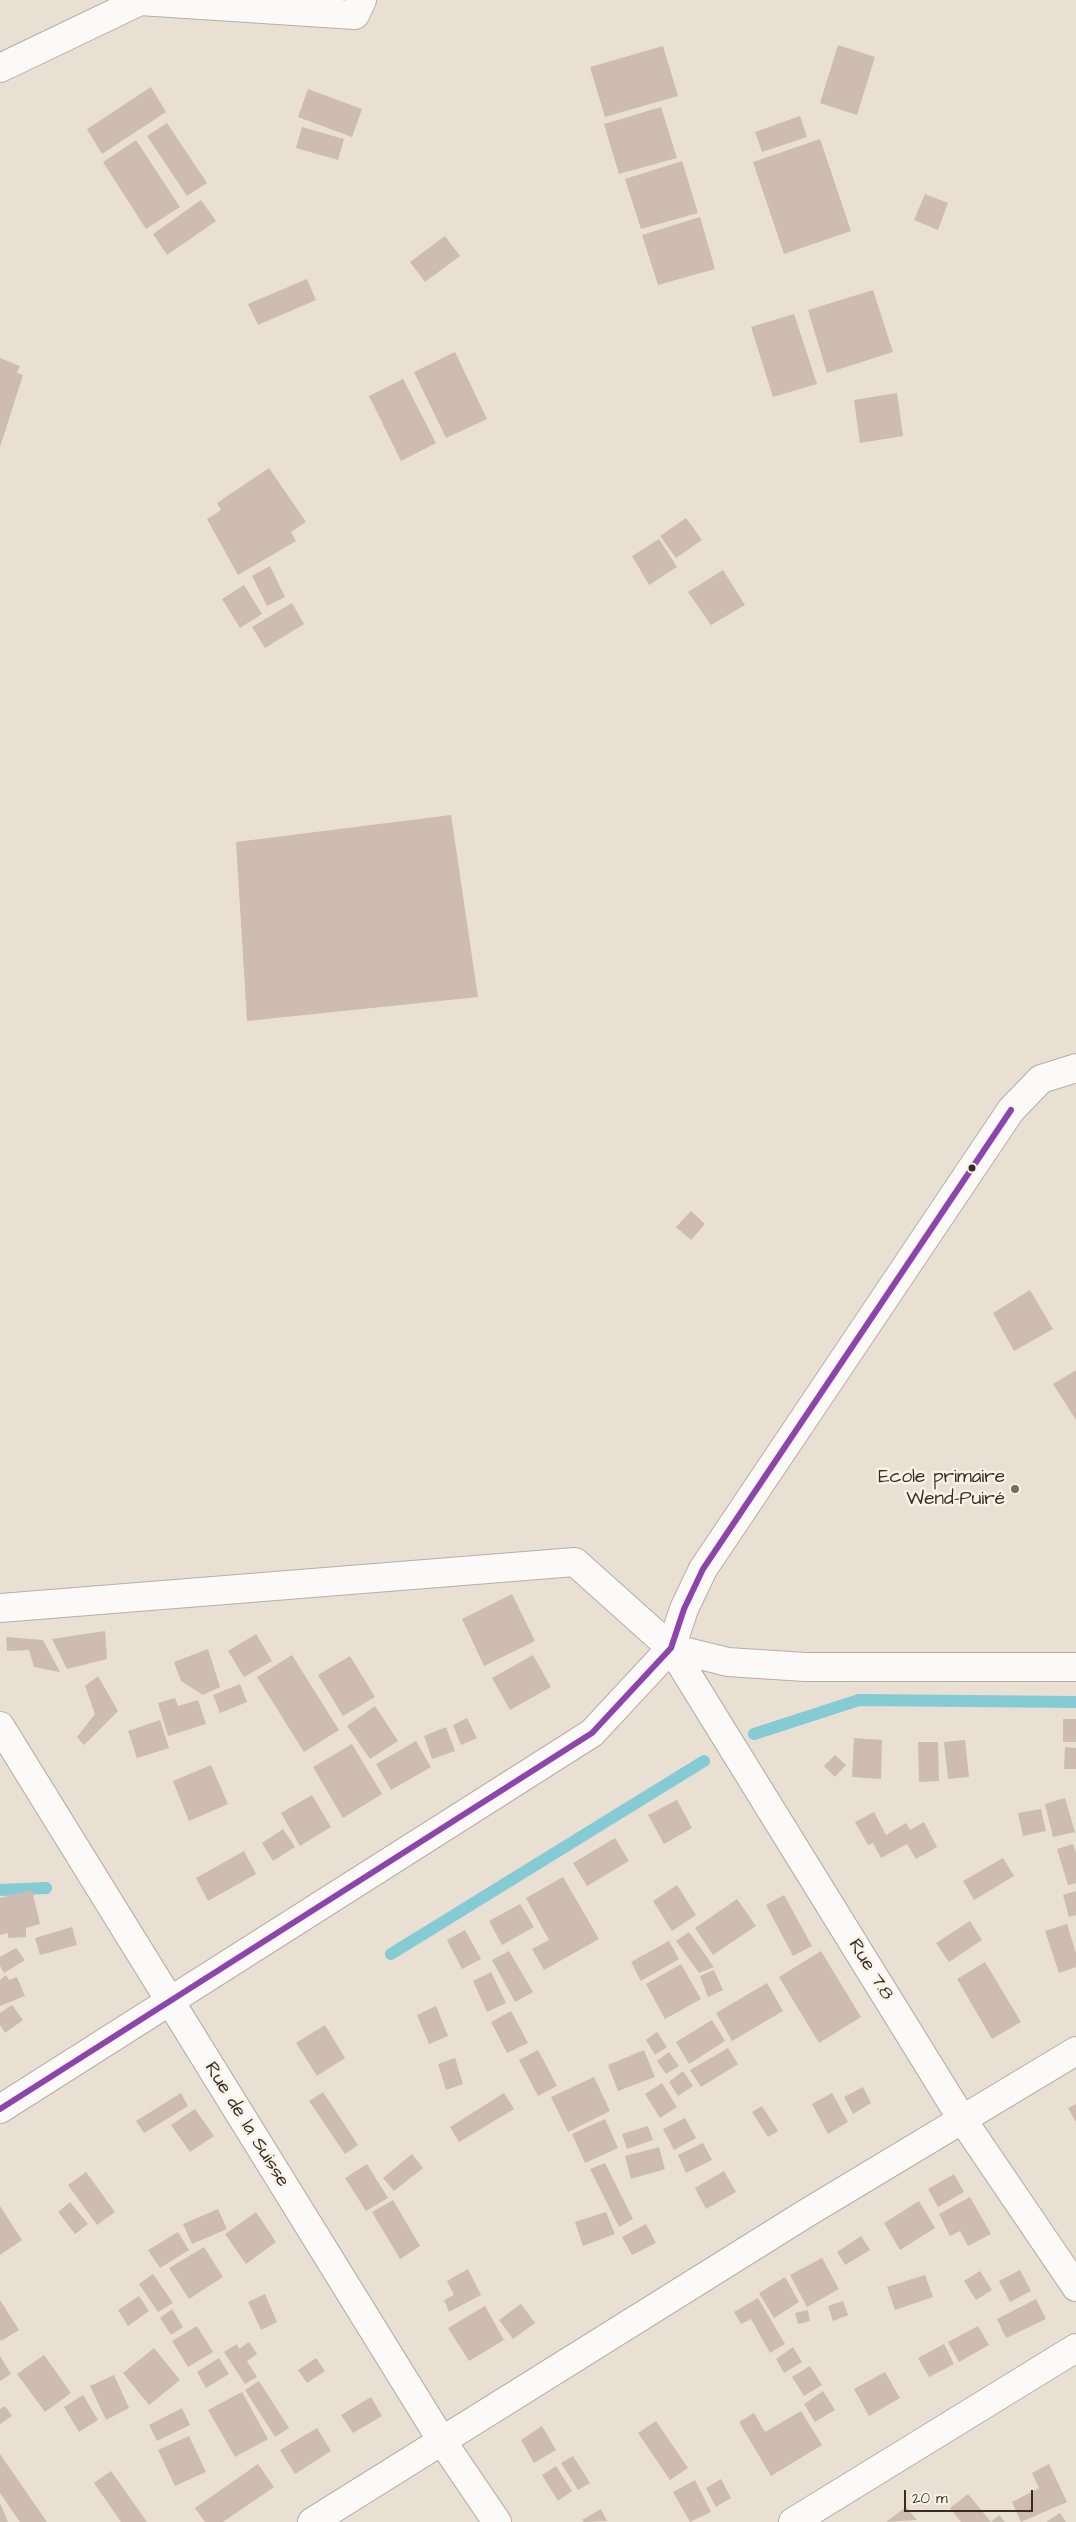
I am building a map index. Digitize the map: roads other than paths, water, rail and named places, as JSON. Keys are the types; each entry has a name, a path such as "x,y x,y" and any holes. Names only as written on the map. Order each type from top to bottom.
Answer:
{"street":[{"path":"0,68 138,1 355,16 362,0"},
{"path":"0,2109 592,1733 672,1648 684,1609 703,1569 1011,1110 1041,1079 1076,1067"},
{"path":"0,1608 575,1562 672,1648 728,1662 806,1667 1076,1668"},
{"name":"Rue 7.8","path":"672,1648 962,2120 1076,2287"},
{"name":"Rue de la Suisse","path":"0,1726 442,2441 497,2522"},
{"path":"312,2522 804,2214 1076,2051"},
{"path":"793,2522 1076,2348"}],"waterway":[{"path":"754,1734 859,1700 1076,1702"},
{"path":"391,1954 704,1761"},
{"path":"0,1890 46,1888"}],"place":[{"name":"Ecole primaire Wend-Puiré","path":"1015,1489"}]}
